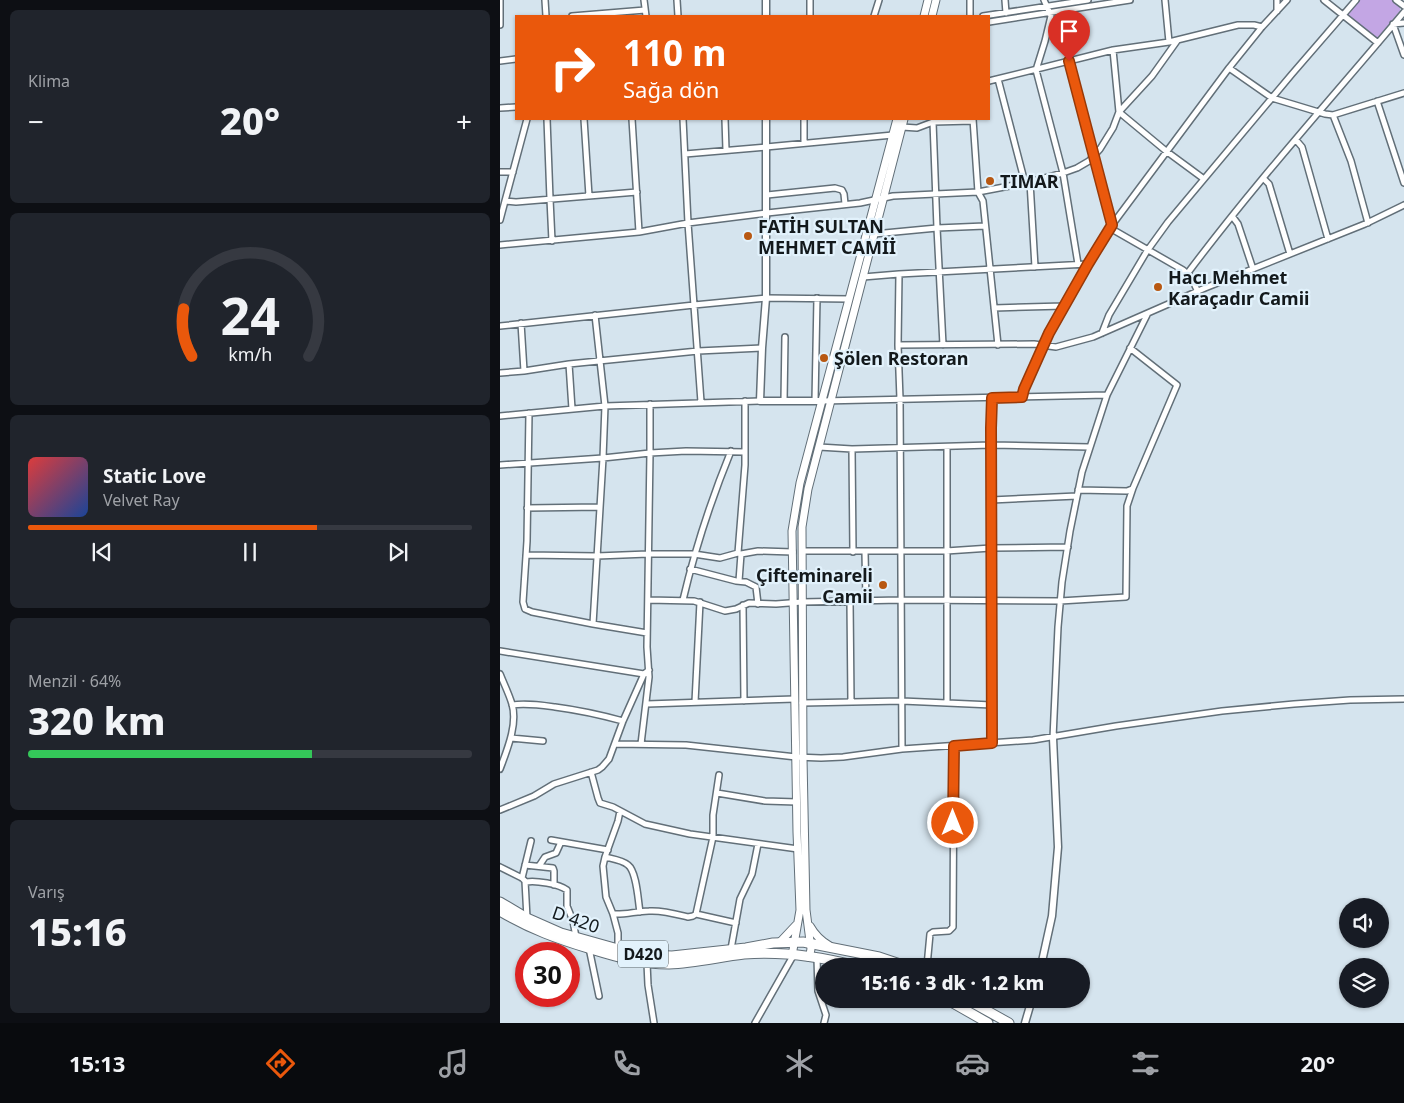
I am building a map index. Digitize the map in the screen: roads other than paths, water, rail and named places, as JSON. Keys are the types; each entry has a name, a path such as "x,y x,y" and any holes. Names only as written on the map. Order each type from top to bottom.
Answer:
{"highway":[{"name":"D 420","path":"500,902 527,918 561,933 618,949 648,955 672,956 795,941"},
{"name":"D420","path":"500,911 532,929 556,938 619,958 646,963 670,964 759,954 782,954 817,958"},
{"name":"D420","path":"795,941 883,958"},
{"path":"962,1008 988,1023"},
{"path":"982,1008 1008,1023"}],"main road":[{"path":"924,15 928,0"},
{"path":"932,15 936,0"},
{"path":"794,956 800,910 797,802 802,703 798,603 792,531 800,483 818,401 849,299 897,120"},
{"path":"808,957 810,954 810,944 807,921 800,758 795,699 802,527 818,446 904,120"},
{"path":"780,942 799,920"},
{"path":"807,921 822,941 832,948"}],"street":[{"path":"500,0 500,25"},
{"path":"545,0 546,15"},
{"path":"596,15 645,13 644,0"},
{"path":"677,0 678,15"},
{"path":"766,0 766,15"},
{"path":"810,0 810,15"},
{"path":"874,15 879,0"},
{"path":"970,0 970,15"},
{"path":"1006,0 1006,13"},
{"path":"1044,0 1051,16 1036,70 1063,173 1078,264"},
{"path":"990,15 1088,0"},
{"path":"990,22 1130,0"},
{"path":"1165,0 1169,42"},
{"path":"1277,0 1277,11"},
{"path":"1022,397 1049,333 1111,226 1229,68 1286,0"},
{"path":"1324,0 1378,43"},
{"path":"1102,333 1110,315 1147,251 1168,222 1356,0"},
{"path":"1396,0 1404,6"},
{"path":"1187,274 1263,178 1404,12"},
{"path":"1394,24 1404,23"},
{"path":"1394,24 1404,55"},
{"path":"990,81 1113,50 1169,42 1238,26 1254,25 1262,27"},
{"path":"500,245 639,232 688,223 883,198 936,193 978,192 1063,173 1077,168 1095,156 1113,128 1119,112 1152,76 1177,40"},
{"path":"1113,50 1119,112 1166,151 1204,178"},
{"path":"500,61 515,59"},
{"path":"1069,61 1095,156 1111,226 1147,251 1183,270 1190,277 1198,292"},
{"path":"1229,68 1272,98 1320,113 1333,115 1404,93"},
{"path":"998,79 1028,182 1035,267"},
{"path":"1377,102 1404,183"},
{"path":"500,108 515,107"},
{"path":"1333,115 1351,161 1368,223"},
{"path":"500,220 527,120"},
{"path":"548,120 552,241"},
{"path":"584,120 589,196"},
{"path":"632,120 639,232"},
{"path":"683,120 688,223 701,402"},
{"path":"725,120 726,150"},
{"path":"760,401 766,298 766,120"},
{"path":"804,120 804,143"},
{"path":"902,127 917,128 933,122 973,120 978,192 983,201 998,346"},
{"path":"933,122 943,345"},
{"path":"685,154 893,134"},
{"path":"1296,140 1302,147 1328,239"},
{"path":"500,172 512,172"},
{"path":"1263,178 1269,184 1290,254"},
{"path":"767,195 835,188 842,190 845,204"},
{"path":"505,201 637,192"},
{"path":"898,345 998,346 1034,344 1056,347 1093,337 1253,269 1368,223 1404,205"},
{"path":"1232,216 1238,224 1253,269"},
{"path":"874,234 985,226"},
{"path":"863,277 1088,264"},
{"path":"899,274 902,749"},
{"path":"500,326 766,298 849,299"},
{"path":"817,298 818,401"},
{"path":"994,308 1064,306"},
{"path":"1043,958 1052,916 1058,847 1053,738 1060,601 1068,547 1082,472 1106,395 1148,314"},
{"path":"593,624 605,406 595,315"},
{"path":"521,323 524,371"},
{"path":"784,400 785,337"},
{"path":"500,373 698,351 762,348"},
{"path":"648,600 700,602 726,611 749,603 866,600 1060,601 1126,597 1127,506 1177,384 1130,348"},
{"path":"569,364 572,409"},
{"path":"500,416 605,406 701,402 1106,395"},
{"path":"992,398 992,743"},
{"path":"739,581 745,452 745,401"},
{"path":"641,744 647,704 649,670 647,633 650,404"},
{"path":"529,413 526,555 523,602 525,609 532,612 647,633"},
{"path":"818,446 852,449 991,445 1090,447"},
{"path":"947,447 947,704"},
{"path":"852,449 853,552"},
{"path":"500,465 686,451 745,452"},
{"path":"683,600 694,554 731,451"},
{"path":"991,500 1127,491 1133,488"},
{"path":"527,508 600,507"},
{"path":"802,552 946,551 991,548 1068,547"},
{"path":"526,555 694,554 720,558 758,551 793,552"},
{"path":"865,552 866,600"},
{"path":"690,569 746,582 756,587 758,604"},
{"path":"850,601 851,702"},
{"path":"694,702 700,602"},
{"path":"744,605 744,701"},
{"path":"500,651 644,674"},
{"path":"500,810 534,796 554,784 598,770 606,763 644,674 649,670"},
{"path":"500,674 512,705 513,714 511,738 500,769"},
{"path":"647,704 795,699"},
{"path":"615,744 686,745 800,758 843,758 902,749 1053,738 1116,726 1231,710 1322,702 1404,699"},
{"path":"802,703 902,701 992,705"},
{"path":"512,705 523,703 562,708 624,721"},
{"path":"511,738 543,741"},
{"path":"928,958 930,934 933,932 949,931 952,927 954,746"},
{"path":"591,772 599,801 645,824 690,834 798,850"},
{"path":"696,914 713,837 713,815 720,775"},
{"path":"717,793 765,800 797,802"},
{"path":"618,949 618,933 606,897 603,874 605,858 620,811"},
{"path":"551,840 608,850"},
{"path":"527,918 524,880 525,865 531,841"},
{"path":"539,866 545,857 556,853 560,842"},
{"path":"731,949 740,899 752,874 758,844"},
{"path":"605,858 624,862 631,868 634,874 640,912"},
{"path":"525,865 554,869 554,885"},
{"path":"500,867 524,880 554,885 566,890 576,937"},
{"path":"613,914 623,915 656,911 688,917 696,914 736,923"},
{"path":"588,948 599,996"},
{"path":"755,1023 794,956"},
{"path":"646,963 654,1023"},
{"path":"824,1008 826,1015 824,1023"},
{"path":"1025,1023 1029,1008"}],"place":[{"name":"TIMAR","path":"990,181"},
{"name":"FATİH SULTAN MEHMET CAMİİ","path":"748,236"},
{"name":"Hacı Mehmet Karaçadır Camii","path":"1158,287"},
{"name":"Şölen Restoran","path":"824,358"},
{"name":"Çifteminareli Camii","path":"883,585"}]}
